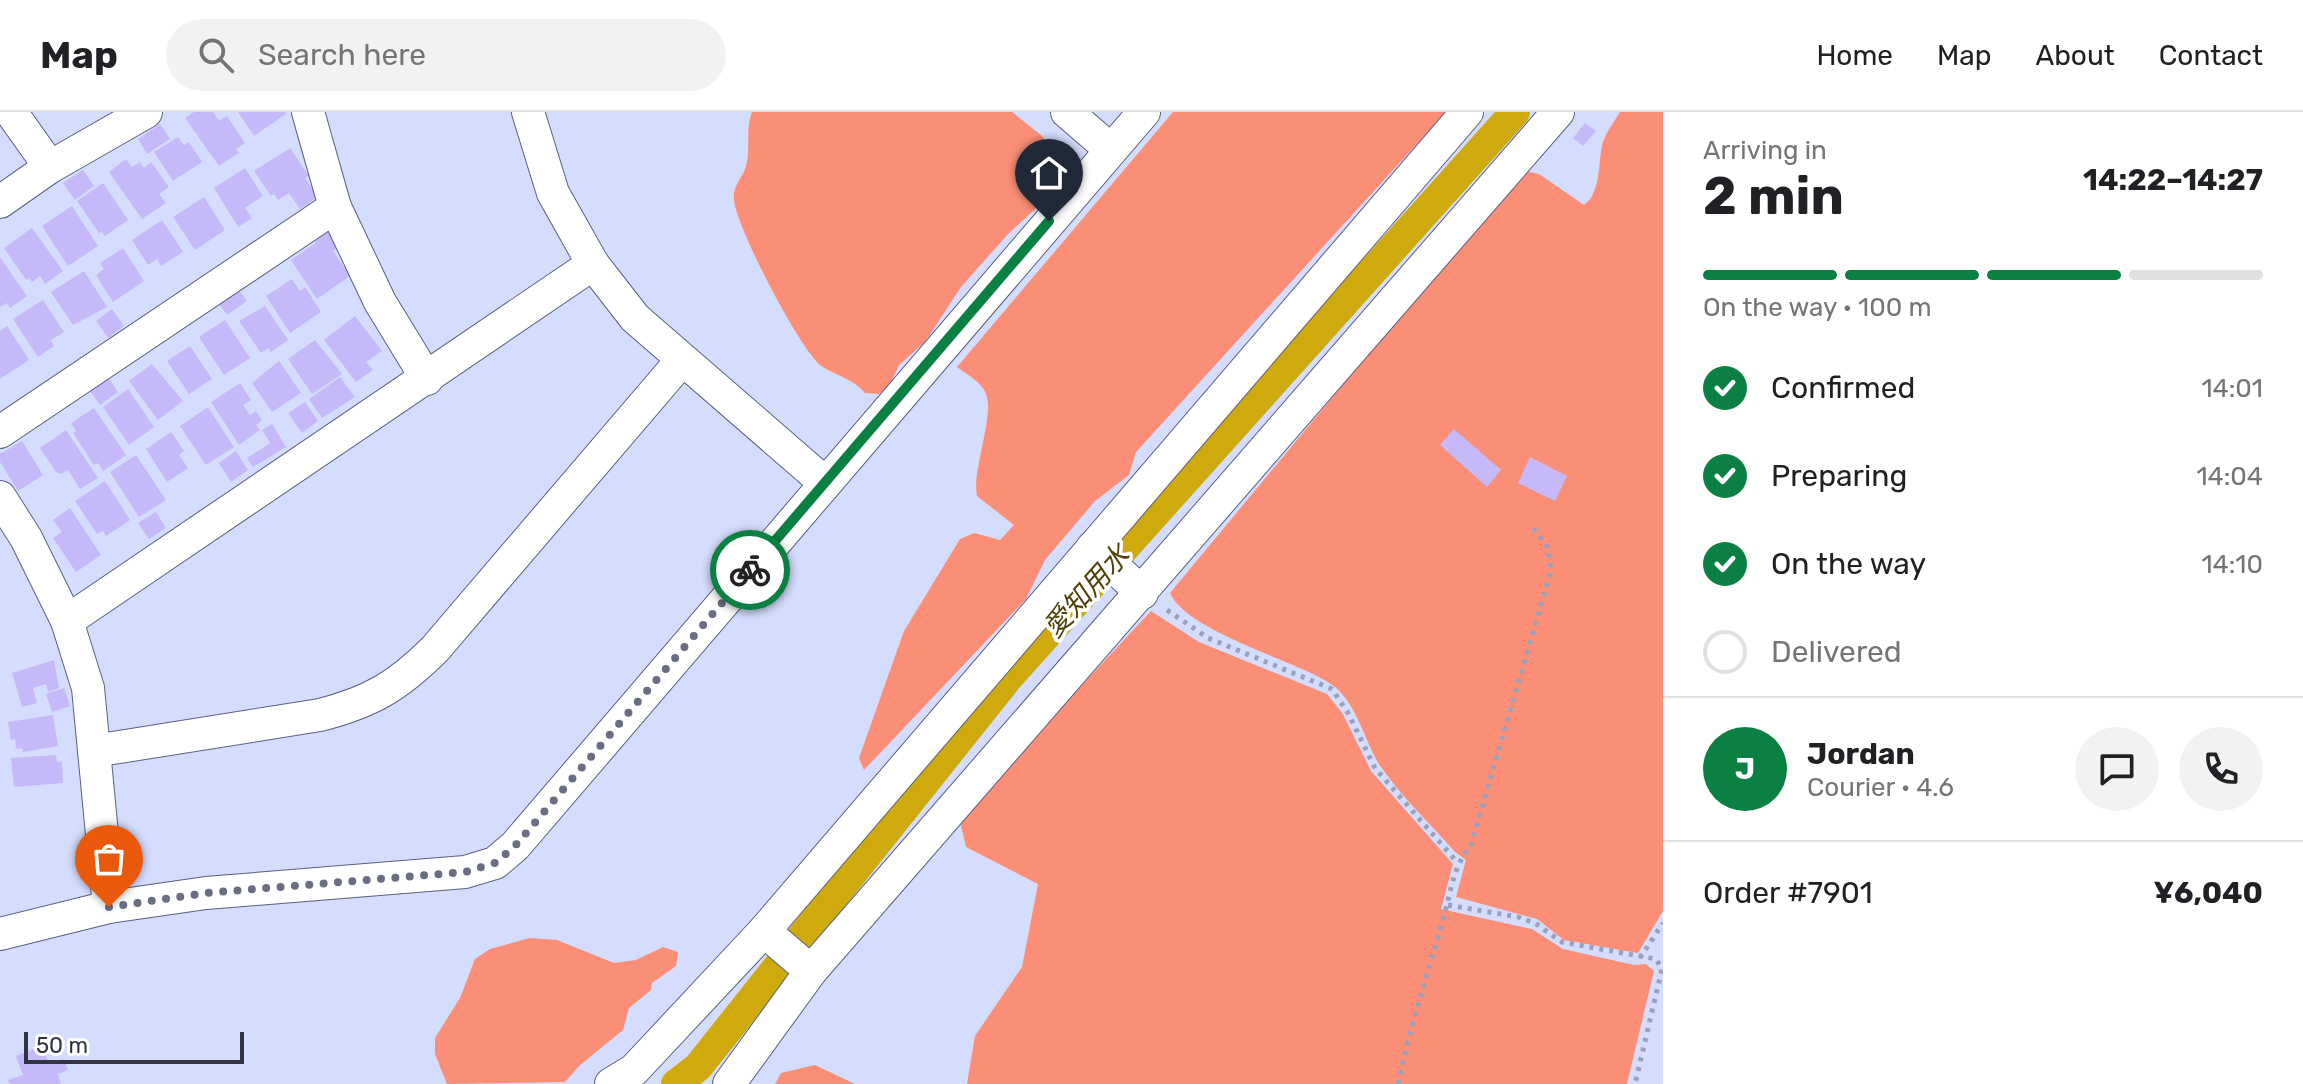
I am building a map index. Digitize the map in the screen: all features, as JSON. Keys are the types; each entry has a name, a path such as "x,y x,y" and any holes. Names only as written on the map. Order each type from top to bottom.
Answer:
{"street":[{"path":"11,112 50,167"},
{"path":"0,202 50,167 146,112"},
{"path":"308,112 335,207 380,302 427,379"},
{"path":"528,112 553,193 593,264 635,318 824,482"},
{"path":"1067,112 1111,150"},
{"path":"0,934 109,907 206,893 465,872 495,863 525,834 1144,112"},
{"path":"611,1084 634,1070 767,933 1099,552 1467,112"},
{"path":"729,1084 809,969 1558,112"},
{"path":"0,432 335,207"},
{"path":"67,621 593,264"},
{"path":"94,751 320,715 352,707 405,680 682,360"},
{"path":"0,497 26,538 67,621 88,688 109,907"},
{"path":"1099,552 1139,590"},
{"path":"767,933 809,969"}],"path":[{"path":"1398,1084 1409,1031 1448,905 1457,862 1471,845 1551,571 1548,548 1533,528"},
{"path":"1139,590 1208,638 1332,689 1348,713 1375,768 1457,862"},
{"path":"1448,905 1518,917 1535,923 1562,942 1656,959 1662,969 1635,1084"},
{"path":"1640,958 1663,923"}],"shaded area":[{"path":"752,112 1012,112 1041,135 1058,157 1056,177 1045,200 1008,234 961,287 925,342 899,365 889,387 879,394 865,393 854,383 819,364 809,353 746,235 734,195 746,166"},
{"path":"1173,112 1446,112 1136,452 1129,475 1095,501 1045,560 1026,599 864,770 859,758 904,631 960,539 974,533 1000,540 1014,525 977,496 978,469 987,422 987,396 980,384 957,367"},
{"path":"1620,112 1663,112 1663,911 1638,953 1564,940 1537,919 1456,897 1466,860 1455,852 1387,776 1346,698 1338,689 1311,673 1217,632 1180,607 1170,593 1525,171 1539,174 1584,205 1589,200 1596,186 1603,142"},
{"path":"1151,611 1199,642 1327,694 1343,714 1371,771 1453,864 1441,909 1532,929 1563,949 1634,965 1646,964 1654,971 1627,1084 967,1084 975,1036 1022,967 1038,884 966,847 959,817"},
{"path":"530,938 557,940 614,963 636,960 663,947 678,952 676,966 652,983 651,990 629,1008 623,1030 579,1066 565,1082 447,1084 435,1054 435,1038 460,998 475,959 490,949"},
{"path":"815,1065 855,1084 775,1084 781,1073"}],"building":[{"path":"194,112 213,112 219,121 227,116 245,143 236,149 239,153 219,166 185,118"},
{"path":"238,112 285,112 286,114 254,136"},
{"path":"1585,123 1596,131 1583,146 1573,138"},
{"path":"160,124 170,139 147,154 138,139"},
{"path":"178,137 184,145 189,142 202,162 173,181 154,152"},
{"path":"290,148 309,176 305,178 318,197 300,209 289,193 278,200 274,194 271,196 254,171"},
{"path":"126,159 132,167 140,162 144,168 151,162 169,187 159,194 166,203 142,219 109,172"},
{"path":"245,168 263,196 245,208 252,218 238,227 214,188"},
{"path":"83,170 94,186 75,200 63,183"},
{"path":"103,183 128,220 105,236 99,233 77,201"},
{"path":"204,197 225,230 195,250 173,217"},
{"path":"72,206 98,246 68,266 42,226"},
{"path":"162,220 183,252 161,266 157,259 148,265 132,240"},
{"path":"323,226 337,230 343,244 333,251 350,276 317,299 291,260 316,243 311,235"},
{"path":"32,228 63,271 45,284 40,276 32,282 29,278 26,280 4,248"},
{"path":"123,248 144,281 113,302 96,275 104,269 100,263"},
{"path":"0,257 27,296 10,308 7,303 0,307"},
{"path":"84,271 107,307 73,325 51,292"},
{"path":"292,279 300,291 305,287 321,312 290,333 266,296"},
{"path":"237,287 247,301 227,315 217,301"},
{"path":"43,300 64,332 51,340 54,346 38,357 13,319"},
{"path":"265,306 288,340 271,352 268,348 261,353 239,321"},
{"path":"112,309 124,326 108,338 96,321"},
{"path":"355,316 382,351 366,362 373,370 356,382 324,340"},
{"path":"225,320 250,358 224,375 199,337"},
{"path":"7,326 29,360 0,379 0,331"},
{"path":"315,340 342,374 312,394 288,359"},
{"path":"190,346 212,379 189,394 167,361"},
{"path":"279,361 301,393 272,412 252,383"},
{"path":"152,364 183,401 158,420 129,381"},
{"path":"106,374 118,392 100,405 87,387"},
{"path":"340,377 355,397 322,418 309,399"},
{"path":"240,383 251,400 243,405 250,415 256,411 262,420 256,425 260,430 239,445 211,402"},
{"path":"128,389 154,427 129,445 103,407"},
{"path":"305,402 318,421 302,433 288,413"},
{"path":"208,407 234,447 206,465 180,426"},
{"path":"94,408 126,455 103,471 98,463 94,465 73,433 76,431 71,423"},
{"path":"272,424 286,447 253,467 247,458 270,443 262,430"},
{"path":"1454,429 1501,470 1487,487 1440,445"},
{"path":"66,430 98,478 80,489 68,470 61,474 56,472 40,448"},
{"path":"171,432 184,451 179,455 188,468 167,482 146,449"},
{"path":"22,441 43,475 18,491 0,462 0,454"},
{"path":"236,451 248,470 231,482 219,463"},
{"path":"136,455 166,500 139,517 110,472"},
{"path":"1530,457 1567,476 1555,501 1518,483"},
{"path":"105,481 130,520 106,536 103,531 97,534 75,501"},
{"path":"70,508 101,555 76,572 53,538 62,532 53,520"},
{"path":"156,512 166,528 149,539 138,523"},
{"path":"54,660 59,688 48,692 46,684 33,688 37,703 22,707 12,673"},
{"path":"64,688 70,706 52,712 46,694"},
{"path":"53,715 58,746 23,752 22,748 16,749 8,722"},
{"path":"56,755 57,762 62,761 63,783 14,787 11,758"},
{"path":"42,1046 49,1064 64,1059 68,1070 58,1074 61,1084 10,1084 8,1080 23,1075 16,1056"}],"waterway":[{"name":"愛知用水","path":"676,1084 698,1067 1008,678 1515,112"}],"way so far":[{"path":"109,907 206,893 465,872 495,863 515,846 750,570"}],"route":[{"path":"750,570 1049,221"}]}
